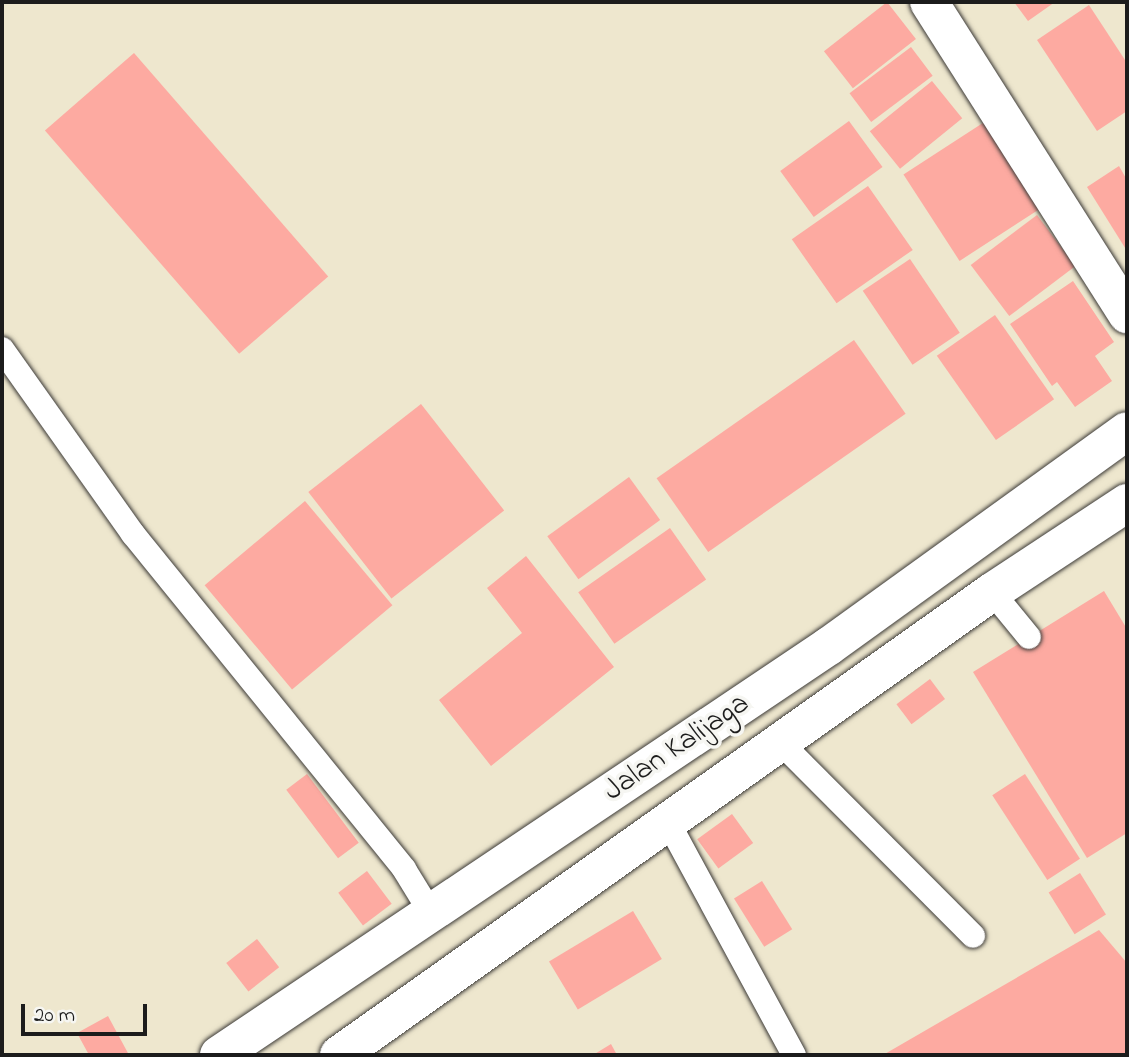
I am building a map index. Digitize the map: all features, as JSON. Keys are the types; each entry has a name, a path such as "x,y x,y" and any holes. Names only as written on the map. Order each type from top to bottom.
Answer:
{"main road":[{"path":"929,2 1127,314"},
{"name":"Jalan Kalijaga","path":"219,1055 829,646 1127,431"},
{"name":"Jalan Kalijaga","path":"339,1055 992,592 1127,503"}],"lane":[{"path":"2,349 133,534 404,869 431,913"},
{"path":"992,592 1029,637"},
{"path":"781,743 973,936"},
{"path":"668,822 794,1055"}],"building":[{"path":"887,2 916,39 853,88 824,51"},
{"path":"1014,2 1055,2 1028,21"},
{"path":"1089,5 1127,63 1127,111 1097,131 1037,40"},
{"path":"911,47 933,76 871,122 850,93"},
{"path":"134,53 328,276 239,354 45,130"},
{"path":"932,81 962,118 900,169 870,131"},
{"path":"989,119 1045,205 960,261 903,175"},
{"path":"849,121 883,167 814,217 780,171"},
{"path":"1119,166 1127,180 1127,251 1087,187"},
{"path":"868,186 913,250 837,303 792,239"},
{"path":"1037,215 1076,266 1009,316 971,265"},
{"path":"910,259 960,333 913,365 863,291"},
{"path":"1073,281 1114,342 1095,356 1112,381 1075,407 1057,382 1052,386 1010,324"},
{"path":"995,315 1054,399 996,440 937,356"},
{"path":"854,340 906,414 708,552 657,478"},
{"path":"421,404 504,510 391,598 308,492"},
{"path":"629,477 660,520 578,579 547,536"},
{"path":"305,501 392,605 292,689 205,585"},
{"path":"670,528 706,580 614,644 578,592"},
{"path":"526,556 614,667 491,766 439,700 522,633 487,588"},
{"path":"1104,591 1127,629 1127,833 1087,858 973,672"},
{"path":"930,679 945,699 912,724 896,704"},
{"path":"307,774 359,843 338,858 286,790"},
{"path":"1025,774 1080,859 1047,880 992,795"},
{"path":"732,814 753,843 718,868 697,839"},
{"path":"367,871 392,904 363,925 338,893"},
{"path":"1080,873 1106,915 1075,934 1049,893"},
{"path":"762,881 792,929 764,947 734,898"},
{"path":"633,911 662,959 578,1009 549,961"},
{"path":"1099,930 1127,963 1127,1055 883,1055"},
{"path":"257,939 279,967 248,991 226,963"},
{"path":"108,1016 129,1055 89,1055 77,1033"},
{"path":"611,1044 617,1055 593,1055"}]}
